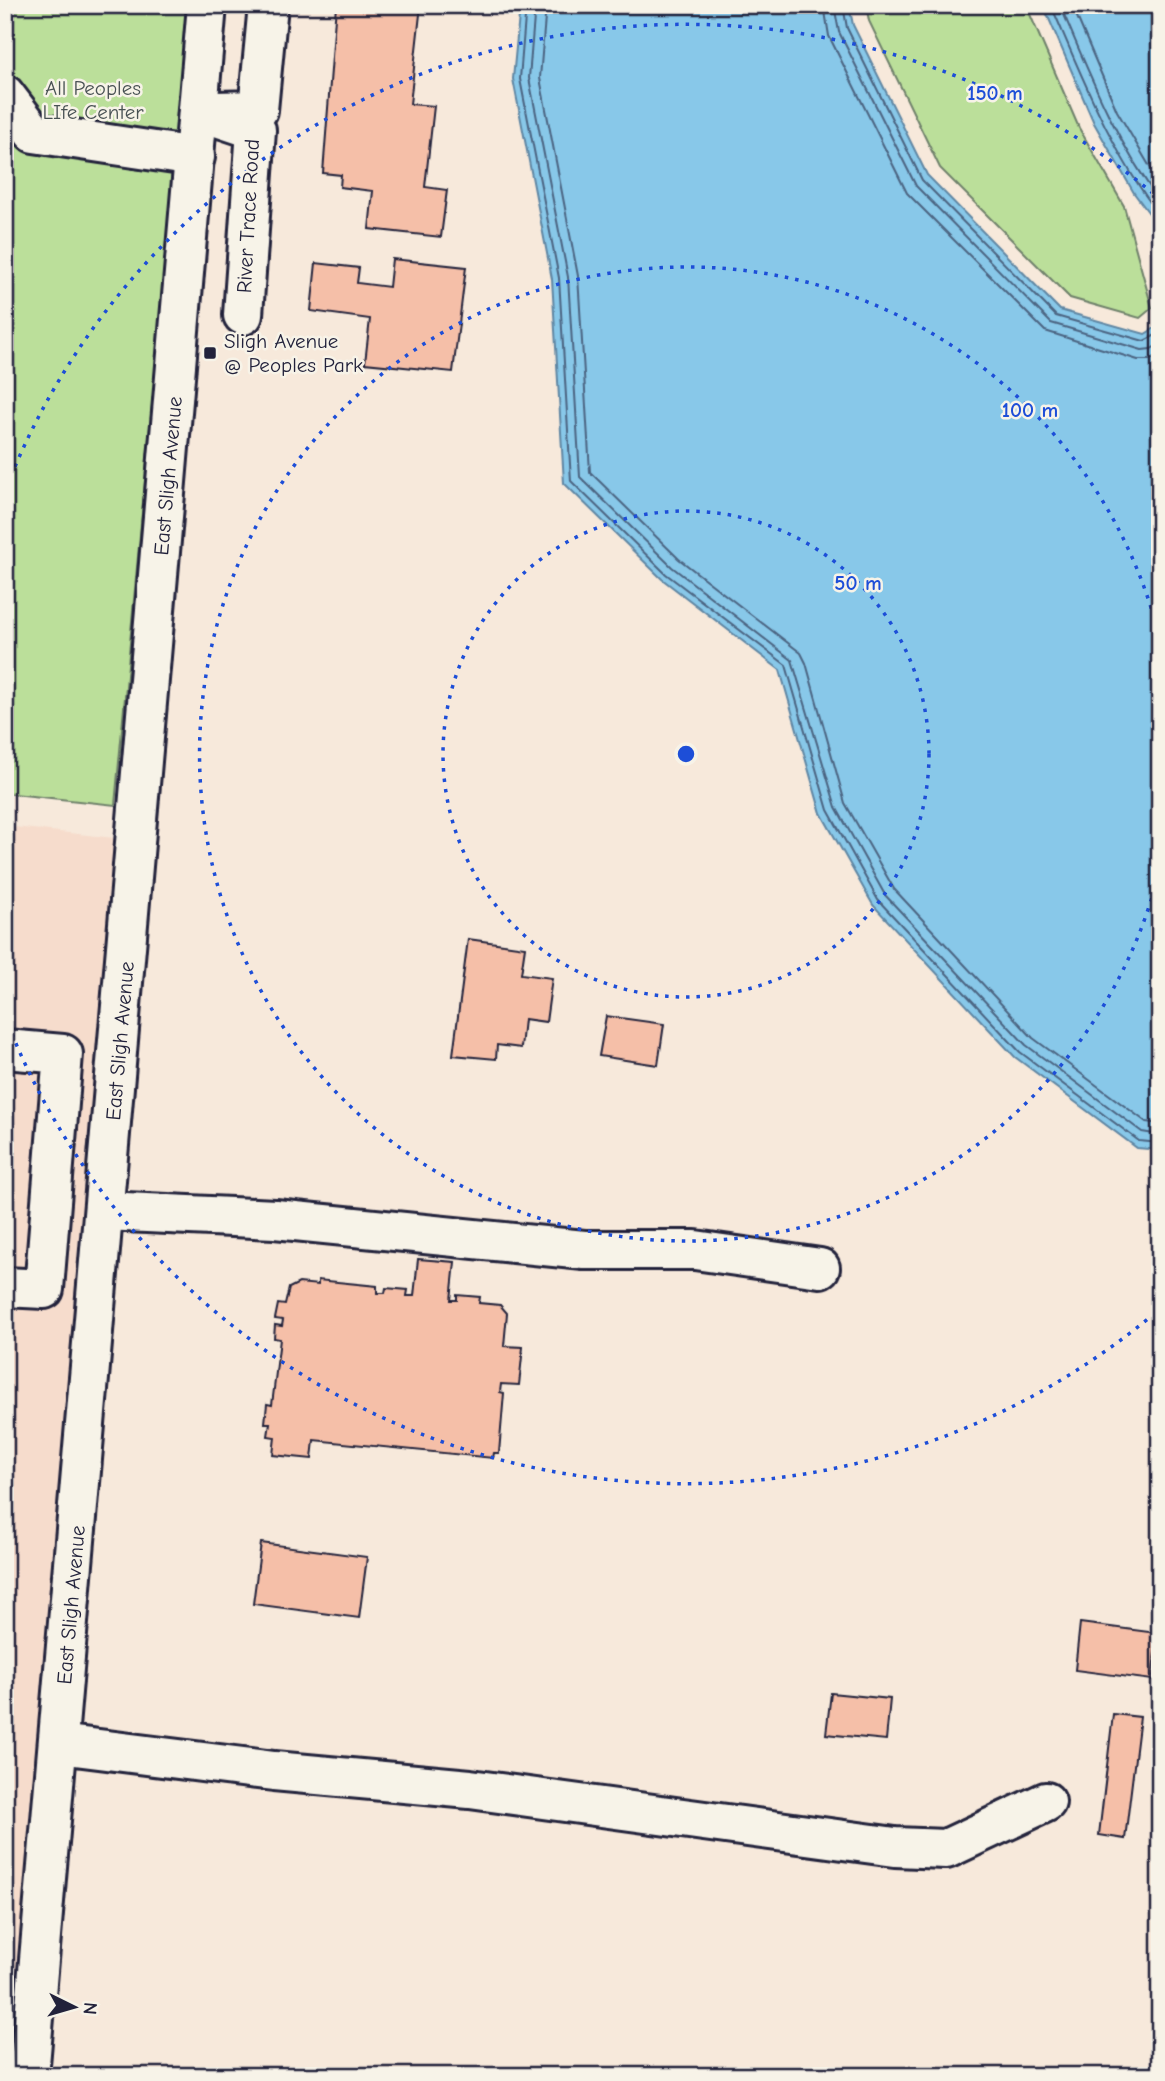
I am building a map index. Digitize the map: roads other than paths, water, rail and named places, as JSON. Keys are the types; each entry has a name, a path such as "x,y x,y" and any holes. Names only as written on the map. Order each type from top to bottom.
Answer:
{"street":[{"name":"East Sligh Avenue","path":"29,2076 104,1211 135,887 207,5"},
{"name":"River Trace Road","path":"199,111 258,110 268,5"},
{"path":"5,95 34,133 195,157"},
{"name":"River Trace Road","path":"199,111 257,130 243,315"},
{"path":"5,1049 63,1054 44,1289 5,1287"},
{"path":"57,1135 111,1139"},
{"path":"104,1211 275,1219 584,1250 695,1250 820,1268"},
{"path":"59,1744 274,1771 470,1789 895,1847 946,1849 1046,1802"}],"water":[{"path":"520,5 849,5 853,25 927,175 1060,310 1145,334 1160,325 1160,1150 1137,1148 1015,1057 873,905 821,813 780,670 662,579 564,483 552,279 513,79"},
{"path":"1043,5 1160,5 1160,228 1134,193 1094,123"}],"place":[{"name":"Sligh Avenue @ Peoples Park","path":"210,353"}],"park label":[{"name":"All Peoples LIfe Center","path":"93,100"}]}
